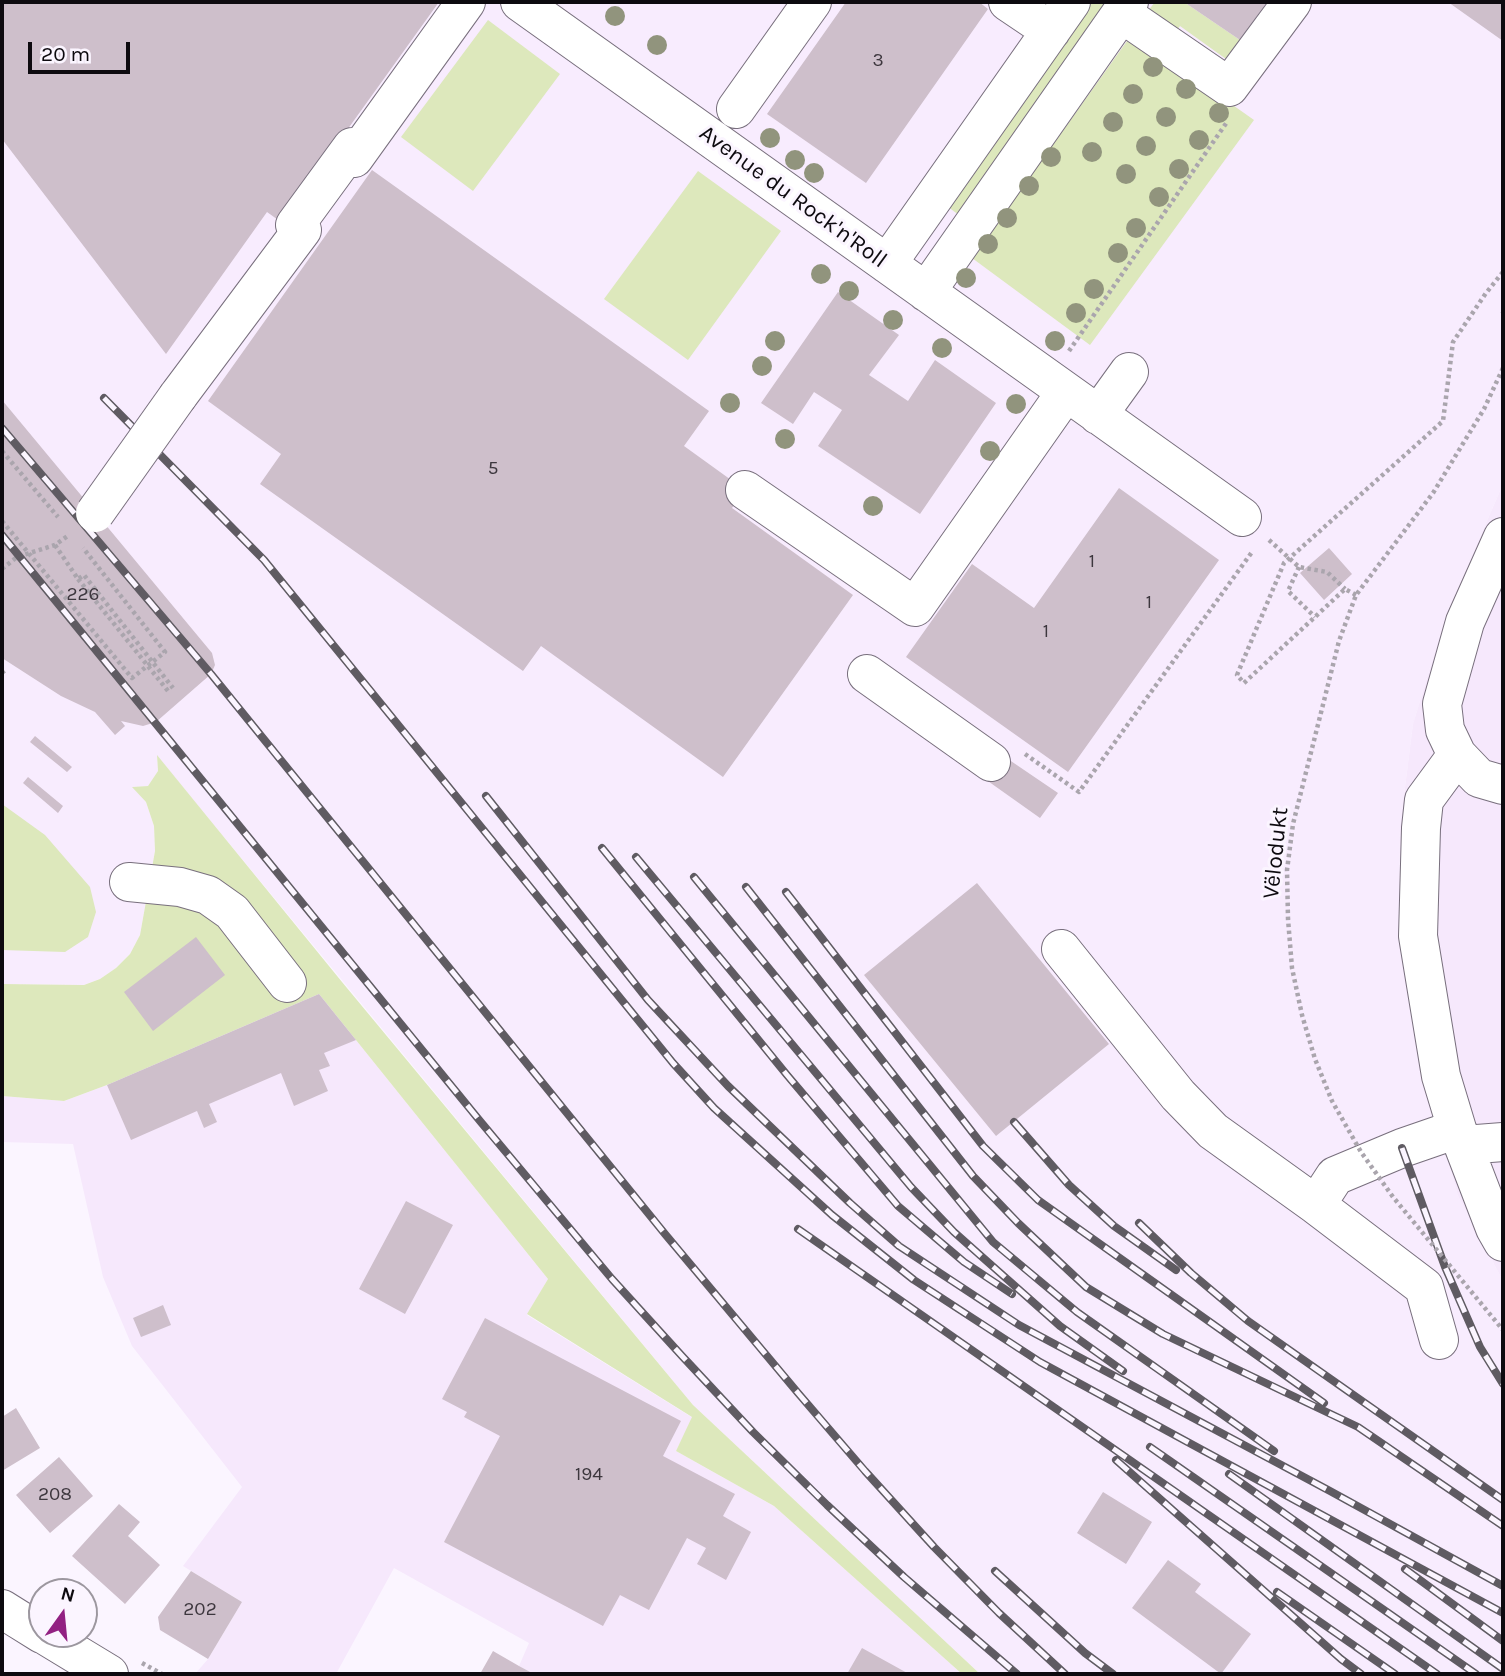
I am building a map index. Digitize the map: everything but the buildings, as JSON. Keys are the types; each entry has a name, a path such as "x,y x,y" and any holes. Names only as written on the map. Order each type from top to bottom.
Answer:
{"street":[{"path":"83,523 303,230 295,225 298,220 466,2"},
{"name":"Avenue du Rock'n'Roll","path":"520,2 1098,415 1254,533"},
{"path":"736,109 812,2"},
{"path":"887,264 1061,16 1008,2"},
{"path":"926,292 1125,8 1229,87 1292,2"},
{"path":"1098,415 1129,372"},
{"path":"745,490 915,607 1057,386"},
{"path":"1503,537 1465,622 1442,704 1446,730 1457,755 1479,778 1503,785"},
{"path":"867,674 1007,758"},
{"path":"1457,755 1424,800 1418,936 1441,1076 1461,1137 1495,1228 1503,1242"},
{"path":"129,882 180,887 208,895 232,912 287,983"},
{"path":"1061,949 1178,1095 1213,1131 1424,1287 1439,1340"},
{"path":"1316,1205 1335,1176 1402,1148 1461,1137 1503,1142"},
{"path":"2,1609 28,1625"},
{"path":"65,1648 109,1674"}],"path":[{"path":"1057,386 1237,108 1229,87"},
{"path":"1345,589 1244,683 1237,675 1284,563 1443,421 1453,342 1486,292 1503,272"},
{"name":"Vëlodukt","path":"1503,368 1484,409 1433,493 1356,595 1339,641 1293,824 1287,870 1292,968 1315,1059 1332,1101 1360,1152 1393,1197 1503,1330"},
{"path":"2,452 83,523 165,652 132,678 2,521"},
{"path":"2,569 18,557 55,545 83,523"},
{"path":"1007,758 1079,792 1254,533 1299,567 1327,572 1345,589 1356,595"},
{"path":"55,545 78,579 171,690"},
{"path":"1299,567 1288,591 1315,617"}],"shaded area":[{"path":"2,2 1503,2 1503,484 1446,615 1413,724 1400,827 1399,934 1426,1080 1458,1196 1503,1281 1503,1674 980,1674 693,1405 157,756 158,771 148,786 133,787 146,802 154,826 155,851 140,935 130,954 100,979 84,985 2,984"},
{"path":"1503,484 1503,1281 1458,1196 1426,1080 1399,934 1400,827 1413,724 1446,615"},
{"path":"319,994 548,1279 527,1315 693,1418 676,1451 774,1506 962,1674 534,1674 519,1666 529,1643 394,1568 336,1674 195,1674 208,1659 242,1602 183,1566 242,1487 132,1346 103,1277 73,1144 2,1142 2,1096 64,1101"}],"green space":[{"path":"1083,2 1117,2 964,219 943,203"},
{"path":"1155,2 1184,2 1240,40 1226,59 1180,26 1173,36 1144,16"},
{"path":"488,20 560,74 473,191 401,137"},
{"path":"1132,34 1254,120 1090,345 972,258"},
{"path":"698,171 781,231 688,360 604,299"},
{"path":"157,755 693,1405 980,1674 962,1674 774,1506 676,1451 692,1417 527,1314 548,1279 319,994 64,1101 2,1096 2,984 84,985 100,979 116,968 130,954 140,935 155,851 154,826 146,802 132,787 148,786 158,771"},
{"path":"2,804 45,835 90,887 96,912 88,937 65,952 2,950"}],"railway":[{"path":"104,398 264,560 673,1063 714,1108 832,1215 914,1280 1040,1362 1503,1613"},
{"path":"2,428 211,674 665,1234 798,1393 934,1547 999,1613 1065,1674"},
{"path":"2,535 612,1279 753,1432 827,1505 904,1577 1017,1674"},
{"path":"486,796 648,1000 728,1086 899,1246 1019,1325 1503,1586"},
{"path":"602,848 898,1206 964,1262 1012,1294"},
{"path":"636,857 911,1187 954,1232 1060,1326 1123,1371"},
{"path":"694,877 993,1242 1077,1312 1274,1451"},
{"path":"746,887 973,1176 1086,1287 1163,1334 1358,1427 1503,1526"},
{"path":"786,892 983,1146 1038,1200 1324,1403"},
{"path":"1014,1122 1069,1185 1114,1226 1176,1270"},
{"path":"1402,1148 1445,1267 1480,1347 1503,1384"},
{"path":"1139,1223 1191,1273 1248,1321 1503,1500"},
{"path":"798,1229 1437,1674"},
{"path":"1150,1447 1476,1674"},
{"path":"1116,1460 1361,1674"},
{"path":"1229,1474 1503,1669"},
{"path":"1405,1569 1503,1641"},
{"path":"995,1571 1085,1653 1113,1674"},
{"path":"1277,1592 1395,1674"}]}
